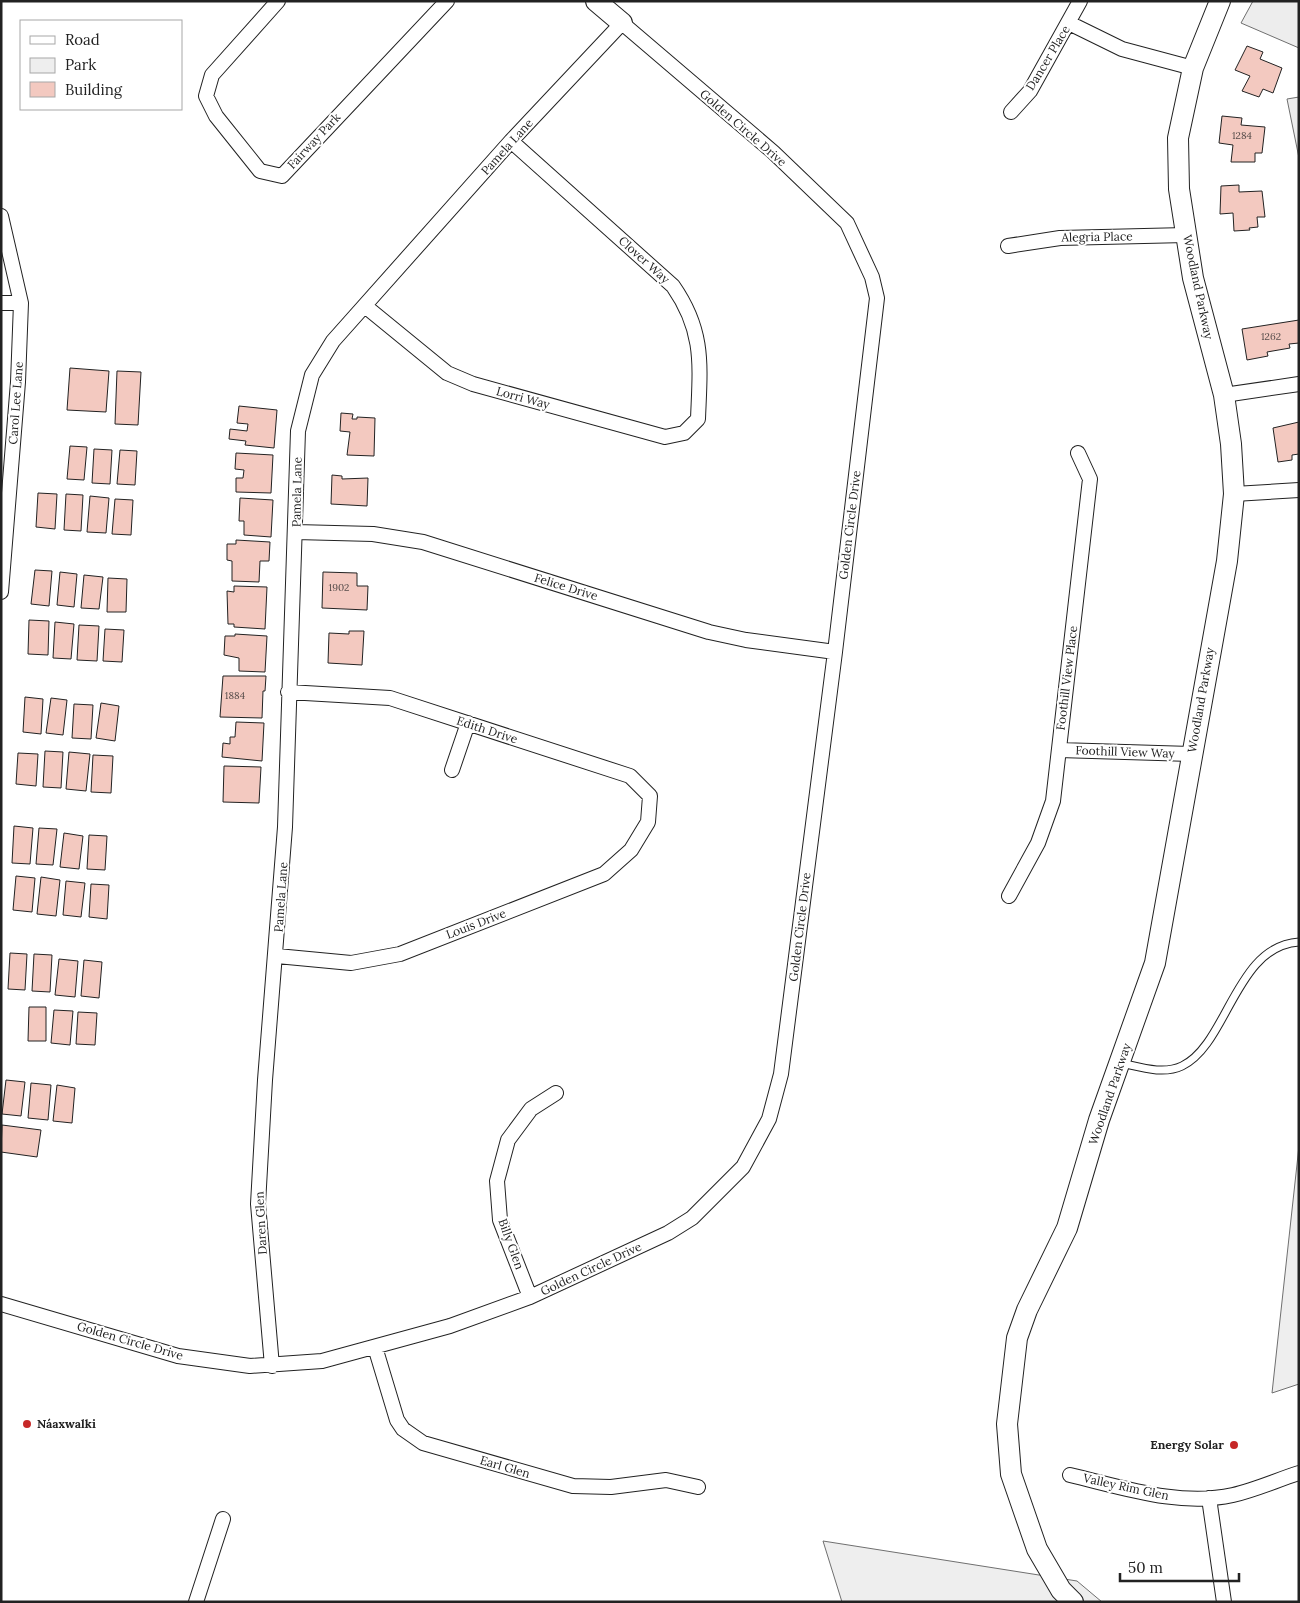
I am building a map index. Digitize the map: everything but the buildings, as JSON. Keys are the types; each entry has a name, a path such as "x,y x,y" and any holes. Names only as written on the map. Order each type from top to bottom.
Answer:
{"street":[{"name":"Fairway Park","path":"278,1 212,75 206,96 216,116 260,171 282,176 447,1"},
{"name":"Golden Circle Drive","path":"1,1304 178,1356 250,1366 272,1366 322,1361 450,1326 530,1297 668,1233 692,1218 742,1167 769,1119 781,1074 835,652 876,298 872,277 846,223 773,152 596,1"},
{"name":"Dancer Place","path":"1012,112 1030,90 1069,24 1080,1"},
{"name":"Woodland Parkway","path":"1073,1602 1061,1590 1037,1549 1011,1474 1006,1424 1017,1338 1027,1310 1067,1228 1099,1120 1121,1063 1155,963 1227,561 1234,494 1231,444 1224,395 1193,278 1178,189 1178,138 1193,68 1220,1"},
{"name":"Pamela Lane","path":"265,1080 285,827 298,431 312,375 333,341 511,141 622,23"},
{"path":"1069,24 1122,49 1193,68"},
{"name":"Clover Way","path":"511,141 673,286 688,307 700,355 698,419"},
{"name":"Carol Lee Lane","path":"1,216 21,302 18,382 5,495 1,592"},
{"name":"Alegria Place","path":"1008,246 1060,238 1186,235"},
{"path":"1,303 21,302"},
{"name":"Lorri Way","path":"365,306 447,373 473,384 665,437 684,434 698,419"},
{"path":"1224,395 1299,384"},
{"name":"Foothill View Place","path":"1009,896 1038,844 1053,801 1090,479 1078,452"},
{"path":"1234,494 1299,490"},
{"name":"Felice Drive","path":"296,532 373,534 423,542 709,632 746,640 835,652"},
{"name":"Edith Drive","path":"288,692 390,698 630,776 650,796 648,822"},
{"path":"452,770 468,723"},
{"name":"Foothill View Way","path":"1059,750 1191,754"},
{"name":"Louis Drive","path":"276,956 351,963 400,954 604,874 631,850 648,822"},
{"name":"Daren Glen","path":"265,1080 258,1204 272,1366"},
{"name":"Billy Glen","path":"530,1297 500,1220 496,1181 508,1140 531,1109 556,1093"},
{"name":"Earl Glen","path":"375,1347 397,1420 403,1429 423,1443 574,1486 611,1487 666,1480 698,1487"},
{"name":"Valley Rim Glen","path":"1070,1475 1162,1496 1209,1498 1234,1495 1299,1473"},
{"path":"1209,1498 1224,1602"},
{"path":"196,1602 223,1519"}],"lane":[{"path":"1121,1063 1165,1070 1182,1066 1201,1050 1254,965 1290,942 1299,942"}],"green space":[{"path":"1299,1146 1299,1384 1272,1393"},
{"path":"823,1541 1077,1581 1102,1602 842,1602"}],"shaded area":[{"path":"1253,1 1299,1 1299,48 1241,23"},
{"path":"1299,97 1299,158 1287,99"}],"place":[{"name":"Náaxwalki","path":"27,1424"},
{"name":"Energy Solar","path":"1234,1445"}]}
